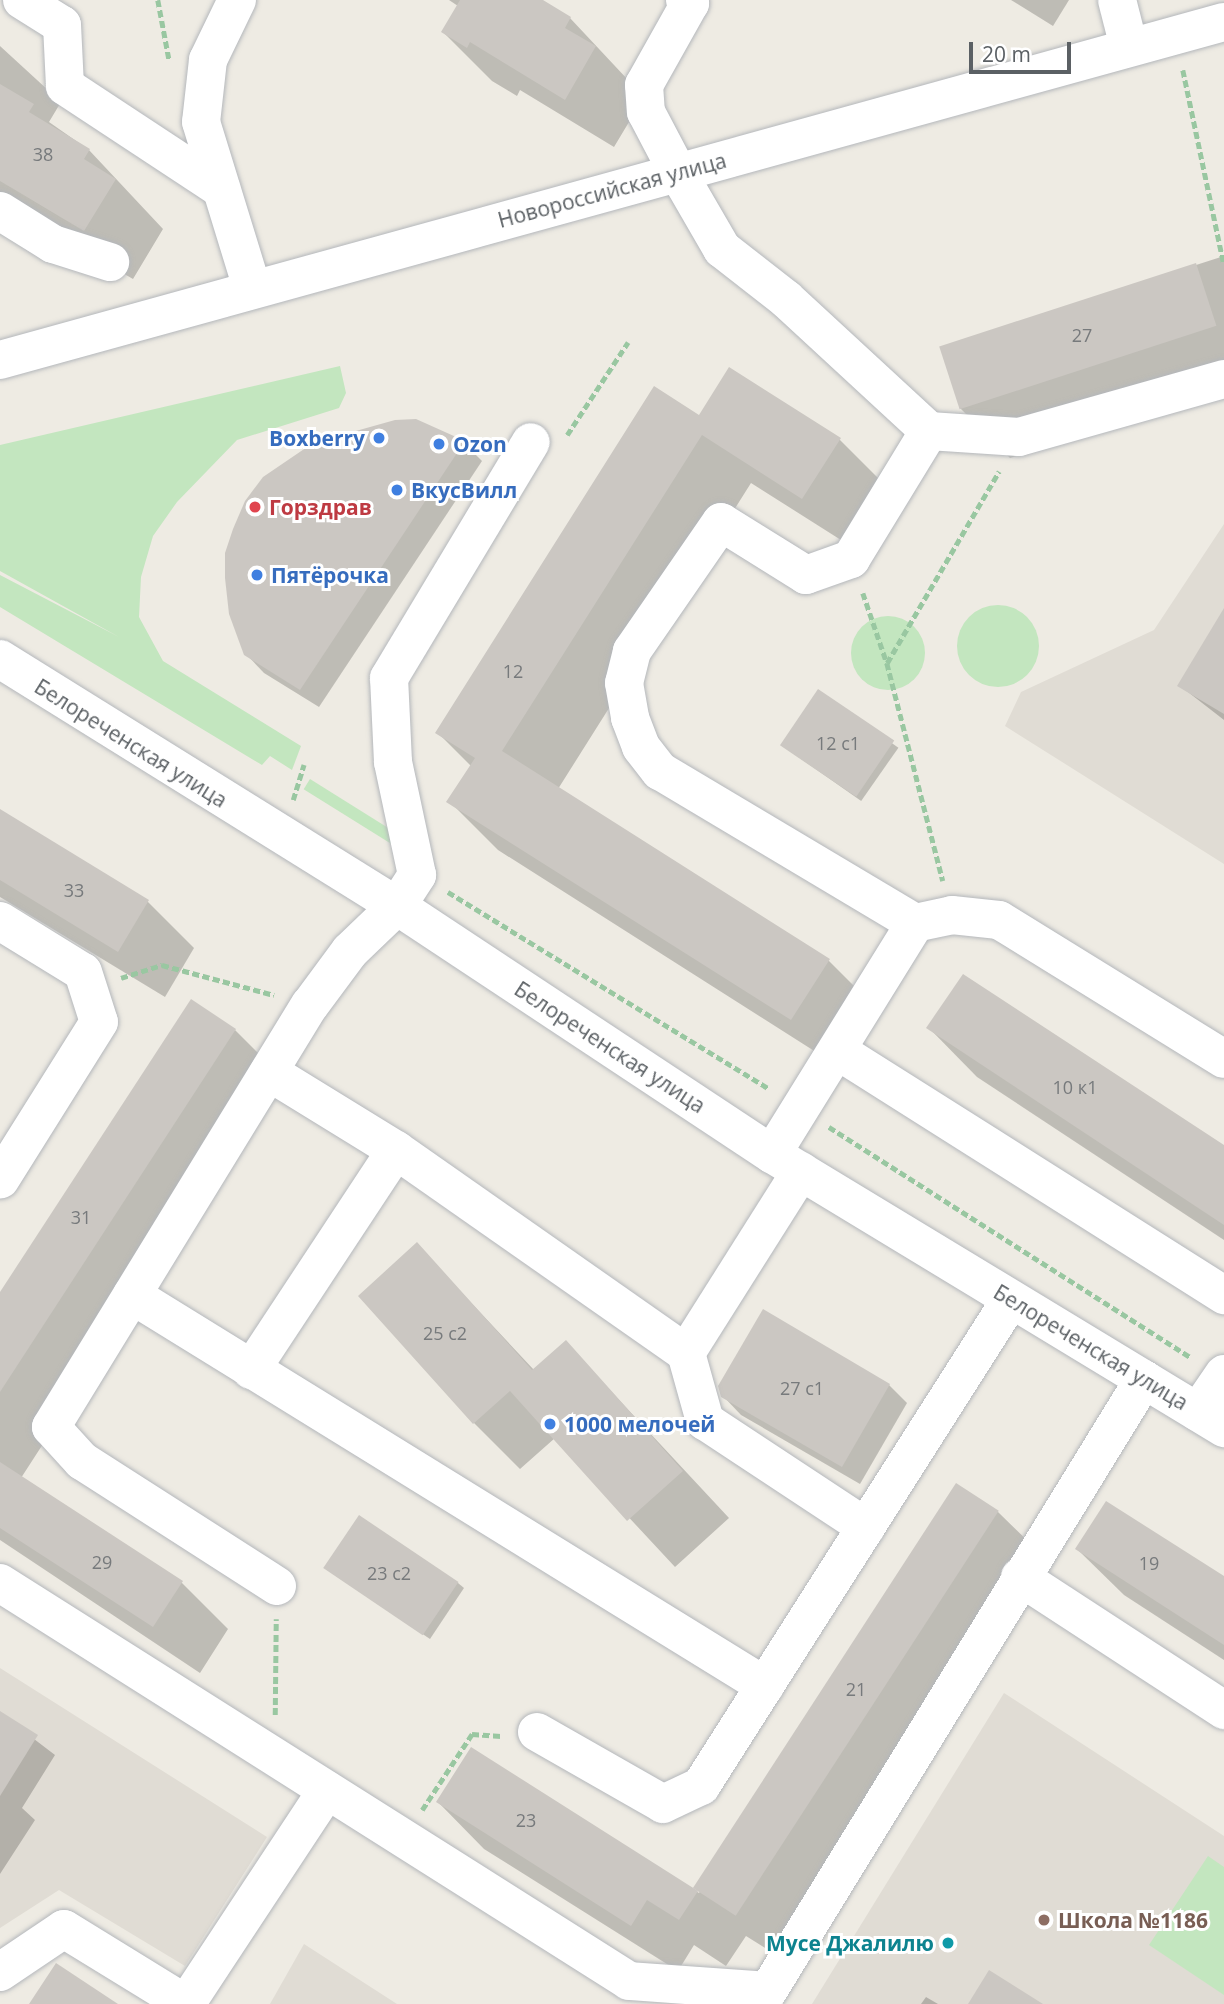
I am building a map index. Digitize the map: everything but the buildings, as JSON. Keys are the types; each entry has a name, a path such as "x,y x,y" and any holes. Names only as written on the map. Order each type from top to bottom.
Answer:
{"street":[{"path":"22,0 62,25 65,86 221,188"},
{"path":"237,0 208,60 201,122 252,288"},
{"path":"685,0 690,3 644,85 646,112 678,173 723,249 786,299 929,431 1018,437 1224,379"},
{"path":"1117,0 1129,47"},
{"name":"Новороссийская улица","path":"0,360 252,288 1224,22"},
{"path":"0,211 53,244 110,262"},
{"path":"929,431 851,559 806,575 720,522 632,651 624,684 628,707 641,747 660,771 915,923 951,915 999,920 1224,1059"},
{"path":"277,1586 82,1461 51,1427 310,1005 350,951 397,906 418,875 393,762 389,678 531,442"},
{"name":"Белореченская улица","path":"0,659 397,906 787,1162 1211,1420"},
{"path":"0,920 82,972 90,988 99,1021 0,1180"},
{"path":"686,1353 787,1162 797,1107 838,1051 915,923"},
{"path":"838,1051 1224,1295"},
{"path":"269,1072 396,1150 686,1353 705,1421 866,1527"},
{"path":"251,1370 396,1150"},
{"path":"132,1296 765,1686"},
{"path":"537,1732 663,1804 701,1786 1011,1298"},
{"path":"1211,1420 1223,1376"},
{"path":"0,1583 629,1981 768,1991 1144,1379"},
{"path":"1020,1577 1224,1710"},
{"path":"0,1972 64,1929 186,2004 327,1790"}],"path":[{"path":"1175,34 1224,264"},
{"path":"531,442 553,457 628,342"},
{"path":"887,663 1018,437"},
{"path":"851,559 887,663 951,915"},
{"path":"304,765 292,799 304,806"},
{"path":"418,875 797,1107 1223,1376"},
{"path":"90,988 162,965 310,1005"},
{"path":"274,1758 277,1586"},
{"path":"404,1837 472,1734 520,1737 531,1743 537,1732"}],"shaded area":[{"path":"1224,524 1224,864 1005,726 1021,692 1154,630"},
{"path":"0,1668 267,1837 185,1966 59,1890 0,1928"},
{"name":"Школа №1186","path":"1004,1693 1224,1836 1224,2004 812,2004"},
{"path":"304,1944 397,2004 270,2004"}],"green space":[{"path":"340,366 346,393 339,408 237,440 177,502 153,536 141,577 139,617 163,661 301,746 292,770 270,756 262,765 0,607 0,575 119,637 0,571 0,445"},
{"path":"998,605 1014,609 1027,617 1035,630 1039,646 1035,662 1027,675 1014,683 998,687 982,683 969,675 961,662 957,646 961,630 969,617 982,609"},
{"path":"888,616 902,619 914,627 922,639 925,653 922,667 914,679 902,687 888,690 874,687 862,679 854,667 851,653 854,639 862,627 874,619"},
{"path":"310,779 407,839 400,850 304,789"},
{"path":"1208,1856 1224,1867 1224,1995 1149,1945"}],"place":[{"name":"Boxberry","path":"379,438"},
{"name":"Ozon","path":"439,444"},
{"name":"ВкусВилл","path":"397,490"},
{"name":"Горздрав","path":"255,507"},
{"name":"Пятёрочка","path":"257,575"},
{"name":"1000 мелочей","path":"550,1424"},
{"name":"Школа №1186","path":"1044,1920"},
{"name":"Мусе Джалилю","path":"948,1943"}]}
